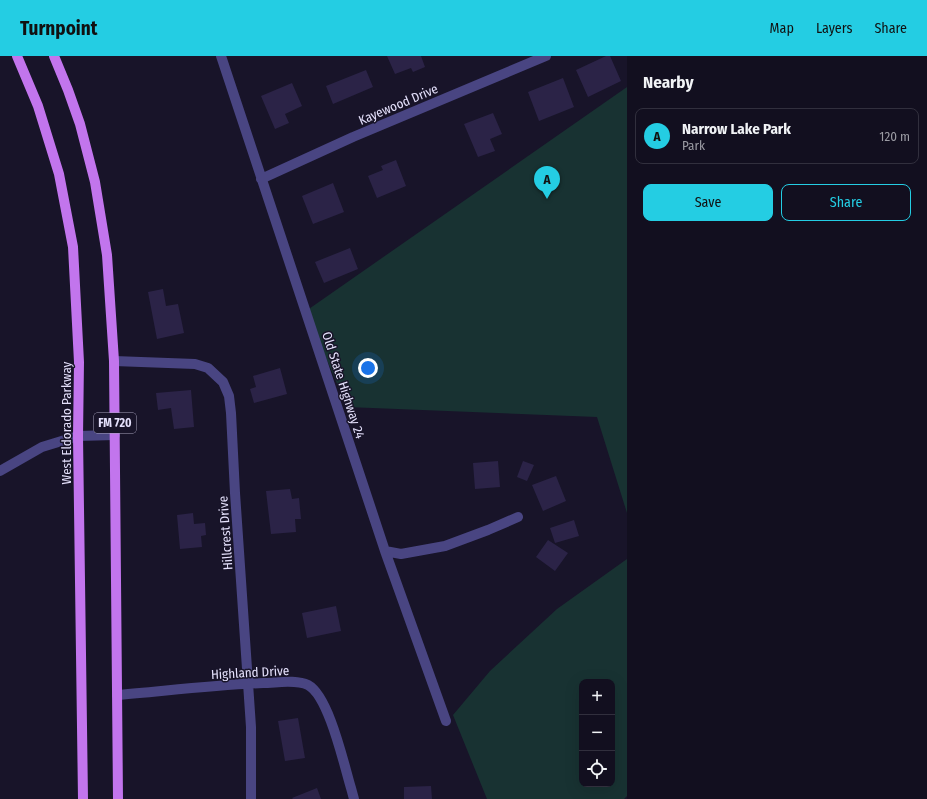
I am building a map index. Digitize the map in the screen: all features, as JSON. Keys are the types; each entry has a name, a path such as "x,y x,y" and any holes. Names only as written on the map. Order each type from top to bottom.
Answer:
{"main road":[{"name":"West Eldorado Parkway","path":"17,56 38,106 59,174 73,247 79,362 78,436 83,799"},
{"name":"FM 720","path":"54,56 80,124 95,182 107,255 114,361 118,799"}],"street":[{"name":"Old State Highway 24","path":"221,56 385,551 446,722"},
{"name":"Kayewood Drive","path":"261,179 353,137 546,56"},
{"name":"Hillcrest Drive","path":"114,361 195,364 208,368 223,382 229,396 251,727 251,799"},
{"path":"0,471 42,447 78,436 115,434"},
{"path":"385,551 401,554 445,546 518,517"},
{"name":"Highland Drive","path":"117,695 248,684 292,682 308,685 315,692 327,710 352,788 354,799"}],"green space":[{"path":"627,87 627,513 597,417 347,407 306,311"},
{"path":"627,559 627,796 624,799 487,799 453,715 490,671 557,609"}],"building":[{"path":"387,56 421,56 425,67 413,72 411,68 395,74"},
{"path":"606,56 610,56 621,81 588,97 576,70"},
{"path":"366,70 373,87 333,104 326,86"},
{"path":"563,78 574,107 539,121 528,92"},
{"path":"292,83 302,106 285,114 289,123 275,129 261,96"},
{"path":"493,113 502,134 490,139 495,151 478,157 464,124"},
{"path":"396,160 406,186 377,198 368,176 383,170 381,166"},
{"path":"333,183 344,212 313,224 302,196"},
{"path":"350,248 358,269 324,283 315,262"},
{"path":"163,289 166,306 178,304 184,333 157,339 148,292"},
{"path":"280,368 287,394 254,403 250,389 256,387 253,376"},
{"path":"191,390 194,427 174,429 171,408 158,410 156,393"},
{"path":"498,461 500,487 475,489 473,463"},
{"path":"523,461 534,465 527,481 517,477"},
{"path":"556,476 566,501 543,511 532,485"},
{"path":"290,489 292,499 299,498 301,519 295,519 296,532 271,534 266,491"},
{"path":"193,513 194,524 205,523 206,535 201,536 202,547 180,549 177,515"},
{"path":"574,520 579,536 555,543 550,528"},
{"path":"548,540 568,553 555,571 536,557"},
{"path":"336,606 341,631 307,638 302,613"},
{"path":"298,718 305,758 285,761 278,721"},
{"path":"431,786 432,799 404,799 404,787"},
{"path":"317,788 321,799 292,798"}],"place":[{"name":"Narrow Lake Park","path":"547,199"}]}
